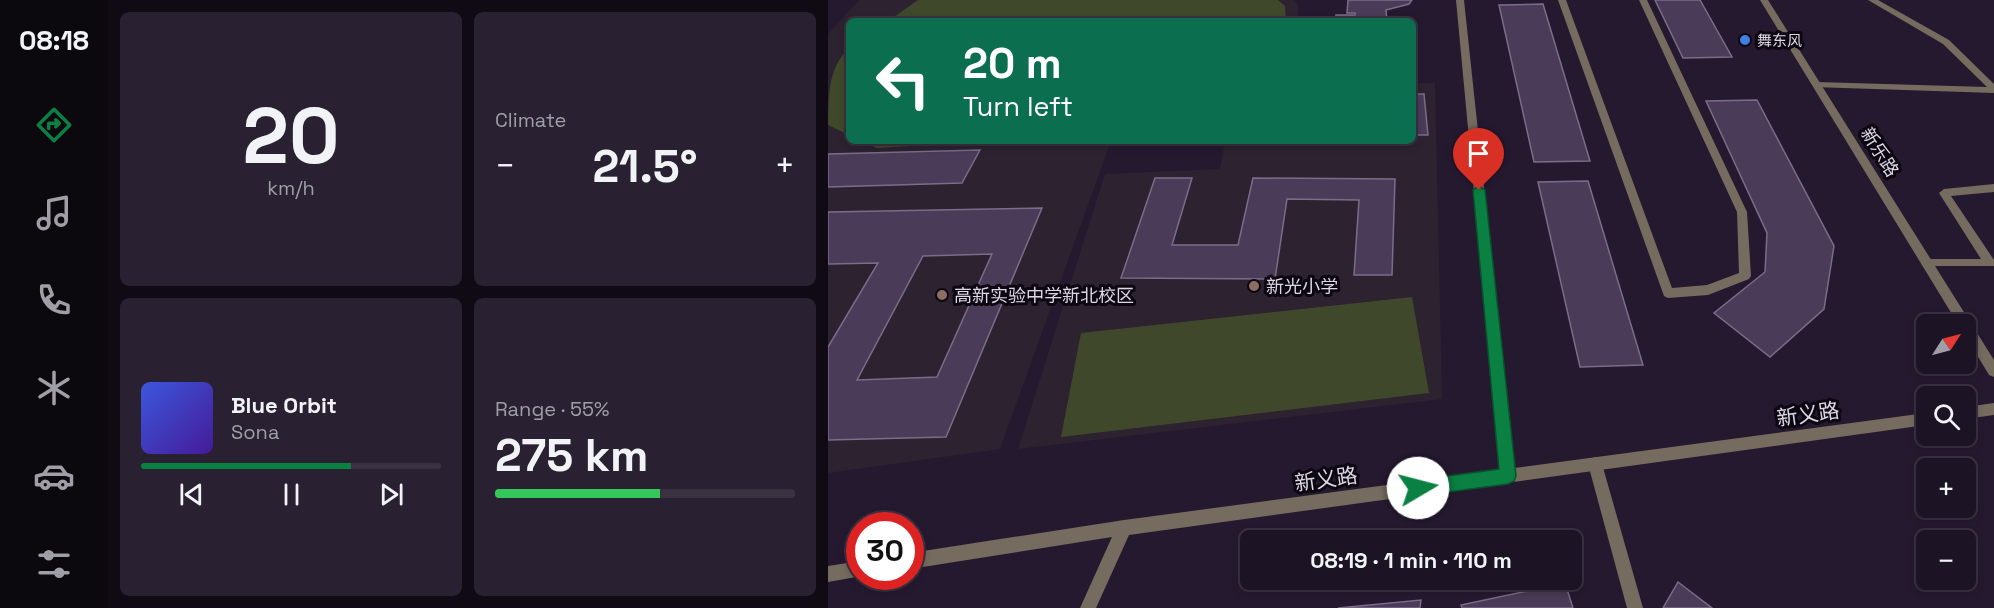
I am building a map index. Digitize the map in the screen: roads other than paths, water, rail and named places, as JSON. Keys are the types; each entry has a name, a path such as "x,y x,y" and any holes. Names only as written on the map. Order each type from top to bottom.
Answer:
{"street":[{"path":"1460,0 1508,476"},
{"path":"1562,0 1668,293 1708,290 1745,276 1742,212 1643,0"},
{"name":"新乐路","path":"1764,0 1959,314"},
{"path":"1872,0 1946,42 1994,89"},
{"path":"1817,85 1994,89"},
{"path":"1992,266 1944,193 1994,188"},
{"path":"1927,263 1992,266"},
{"name":"新乐路","path":"1976,342 1994,371"},
{"path":"1976,411 1994,409"},
{"name":"新义路","path":"924,559 1124,528 1916,420"},
{"path":"1595,464 1635,608"},
{"path":"1088,608 1124,528"},
{"path":"828,574 846,571"}],"place":[{"name":"舞东风","path":"1745,40"},
{"name":"新光小学","path":"1254,286"},
{"name":"高新实验中学新北校区","path":"942,295"}]}
